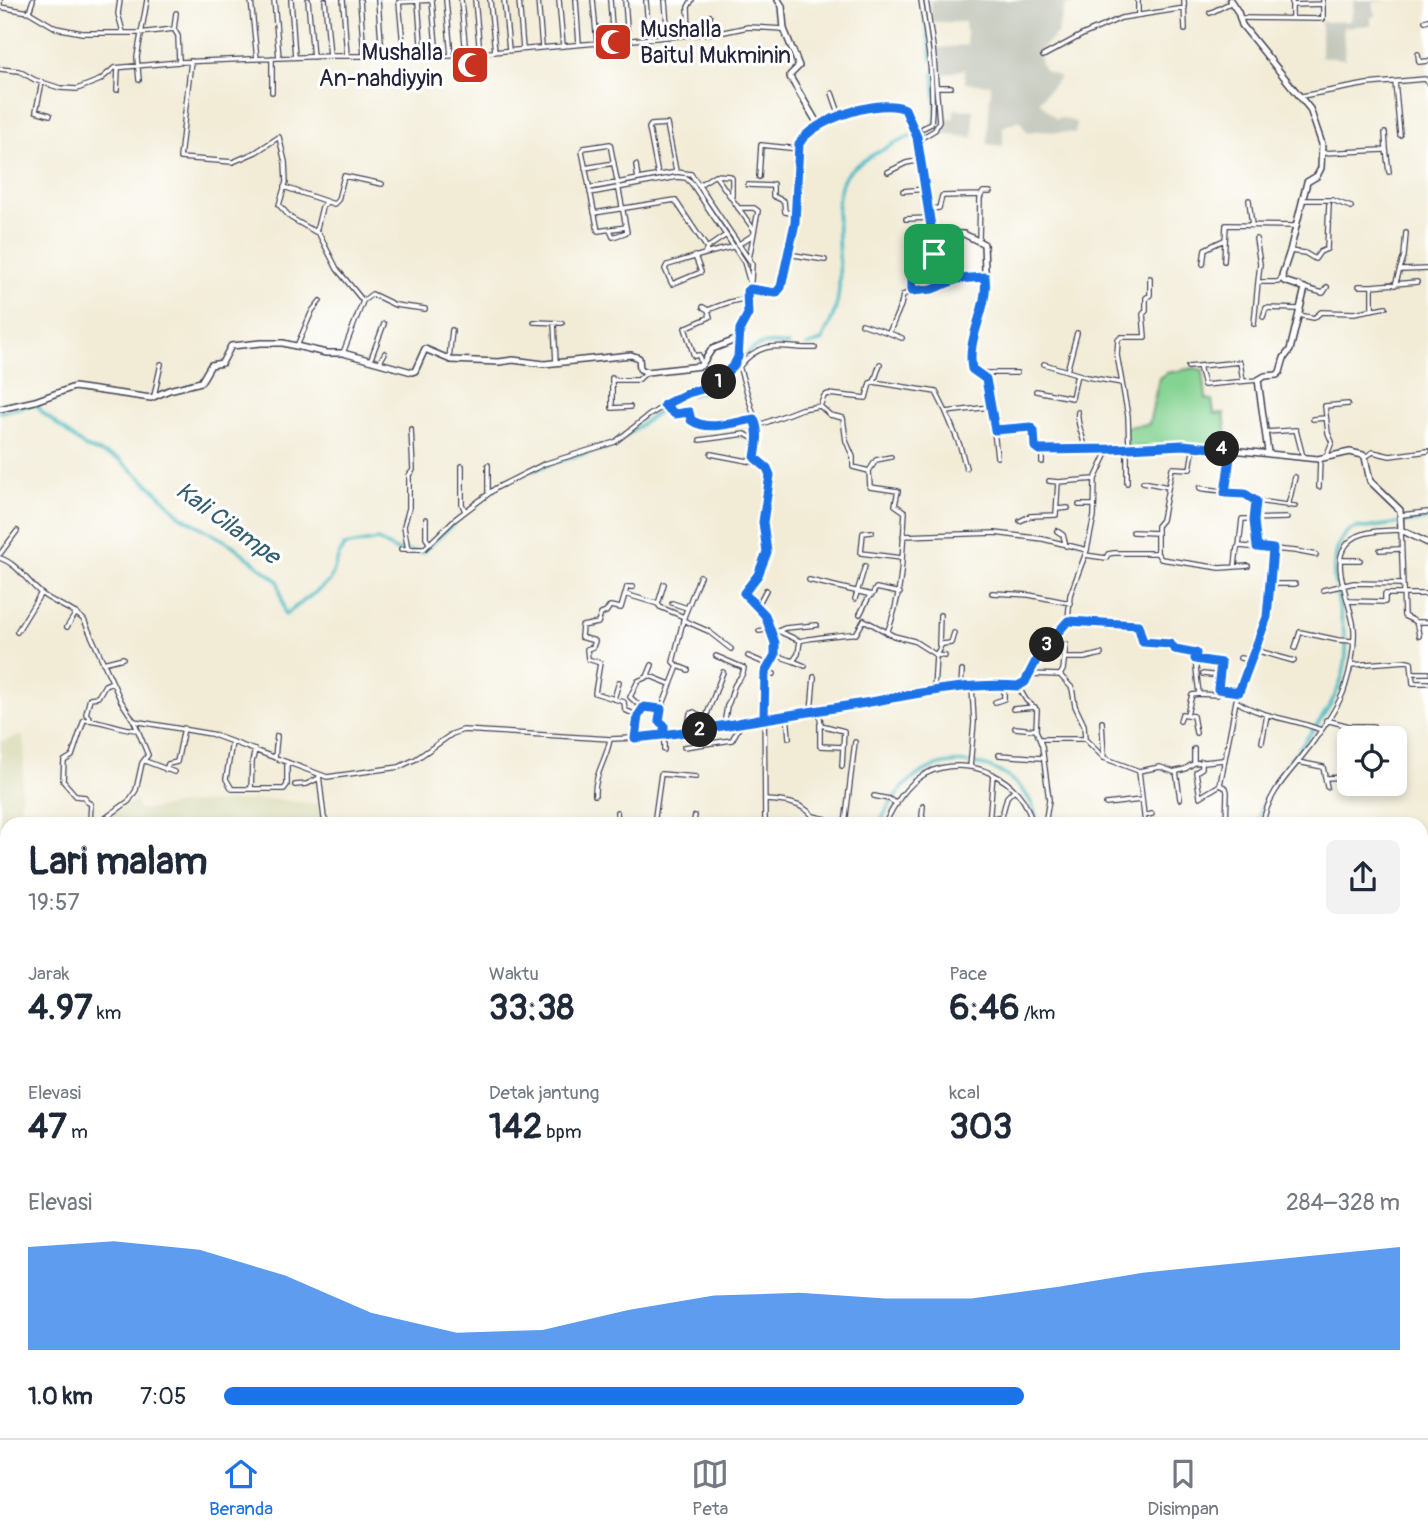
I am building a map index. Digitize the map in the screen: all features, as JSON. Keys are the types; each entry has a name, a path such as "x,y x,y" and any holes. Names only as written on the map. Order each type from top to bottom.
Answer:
{"street":[{"path":"29,12 33,0"},
{"path":"120,0 118,14 123,32"},
{"path":"139,80 137,66 146,0"},
{"path":"251,0 257,59"},
{"path":"274,0 279,58"},
{"path":"291,0 295,57"},
{"path":"308,0 313,57"},
{"path":"325,0 330,56"},
{"path":"342,0 348,56"},
{"path":"360,0 365,56"},
{"path":"378,0 382,56"},
{"path":"404,56 399,1 432,0 437,57"},
{"path":"446,0 451,56"},
{"path":"461,0 466,55"},
{"path":"475,0 480,54"},
{"path":"489,0 495,52"},
{"path":"504,0 509,51"},
{"path":"519,0 523,49"},
{"path":"538,0 542,47"},
{"path":"559,0 563,46"},
{"path":"576,0 579,44"},
{"path":"593,0 597,43"},
{"path":"610,0 613,41"},
{"path":"625,0 628,40"},
{"path":"689,36 688,7 692,0"},
{"path":"779,0 784,29 799,64 790,78 819,124"},
{"path":"920,0 928,29"},
{"path":"917,137 938,126 937,87 926,0"},
{"path":"1138,0 1138,16"},
{"path":"1184,0 1185,30"},
{"path":"418,1 422,57"},
{"path":"646,1 649,38"},
{"path":"665,1 668,37"},
{"path":"1210,13 1231,1 1242,25 1279,73 1301,96 1315,119 1323,153 1319,173 1307,182 1282,278 1278,282 1258,282"},
{"path":"1240,18 1323,19 1323,2 1292,3 1292,18"},
{"path":"0,4 29,12 41,21 61,29 82,33 174,29"},
{"path":"1043,56 1110,22 1185,8"},
{"path":"176,13 174,29 178,36 179,62"},
{"path":"710,16 711,33"},
{"path":"0,69 19,71 60,88 77,89 100,80 114,68 179,62 330,56 437,57 689,36 748,27 784,29"},
{"path":"923,128 931,125 932,121 931,48"},
{"path":"1418,54 1419,62 1428,61"},
{"path":"272,58 272,92"},
{"path":"191,61 180,158 233,162 255,153 279,137 286,169 279,202 282,209 291,218 319,234 337,269 363,301"},
{"path":"117,90 118,68"},
{"path":"1301,96 1367,84 1425,79 1428,82"},
{"path":"42,82 36,111 50,115"},
{"path":"1395,82 1400,135"},
{"path":"937,87 951,87"},
{"path":"832,93 840,116"},
{"path":"711,454 756,461 757,426 739,366 738,339 748,314 747,291 778,293 781,287 796,214 799,149 802,138 819,124 880,107 899,106 907,111 922,160 928,218 935,235 934,254 936,267 940,271"},
{"path":"658,175 649,128 651,125 667,124 677,174"},
{"path":"1385,133 1389,172"},
{"path":"610,144 614,163 626,233 613,237 610,230 598,231 582,151 584,148 610,144"},
{"path":"759,177 761,145 799,149"},
{"path":"1323,153 1386,149"},
{"path":"888,172 906,163 922,160"},
{"path":"585,169 614,163"},
{"path":"636,165 638,179"},
{"path":"590,191 677,174"},
{"path":"617,185 658,175 677,174 697,186 736,245 746,266 752,290"},
{"path":"697,186 715,175 731,177 732,199"},
{"path":"715,175 754,233"},
{"path":"284,187 336,204 344,176 382,184"},
{"path":"748,185 773,185 774,197 784,201 785,212 796,214"},
{"path":"697,186 726,235 754,267 751,281"},
{"path":"903,191 926,189"},
{"path":"928,209 939,208 942,196 981,195 990,192"},
{"path":"979,240 981,195"},
{"path":"1249,200 1252,226"},
{"path":"1303,200 1332,200 1351,207"},
{"path":"594,213 676,201 708,248"},
{"path":"316,232 322,207 327,202"},
{"path":"1290,251 1305,253 1315,260 1326,248 1329,204"},
{"path":"738,208 758,211 749,259"},
{"path":"906,219 928,218"},
{"path":"1224,261 1226,225 1296,226"},
{"path":"695,256 701,272 672,284 666,266 695,256 705,253 736,245 754,233"},
{"path":"935,235 964,233 979,240 985,247 985,303 977,322 971,353 972,369 986,379 997,457"},
{"path":"1395,285 1401,270 1406,233"},
{"path":"705,253 726,235"},
{"path":"1254,324 1260,264 1256,239"},
{"path":"1203,264 1205,249 1224,240"},
{"path":"788,254 825,260"},
{"path":"912,291 912,276 925,271 927,257 934,254"},
{"path":"1401,270 1428,269"},
{"path":"889,333 901,305 902,295 932,289 957,279 985,277"},
{"path":"1127,483 1128,416 1117,355 1118,340 1121,337 1145,337 1143,315 1146,311 1146,299 1150,296 1150,278"},
{"path":"1282,278 1284,281 1323,293 1326,287"},
{"path":"1359,286 1417,282"},
{"path":"1372,286 1372,310"},
{"path":"1199,366 1203,385 1258,380 1277,375 1290,350 1305,288"},
{"path":"343,354 363,301 372,294 396,305 425,309"},
{"path":"708,310 723,306 729,301 746,299"},
{"path":"297,346 312,311 320,301"},
{"path":"701,366 699,355 694,356 685,328 710,317 708,310 703,307"},
{"path":"1263,317 1266,308 1299,312 1314,318 1321,312 1354,313 1386,307"},
{"path":"534,322 562,324"},
{"path":"554,323 556,363"},
{"path":"370,361 384,324"},
{"path":"862,324 902,338"},
{"path":"449,359 452,330"},
{"path":"1068,371 1077,333"},
{"path":"701,366 712,349 738,339"},
{"path":"0,410 74,387 154,398 169,390 201,382 211,365 222,363 231,346 272,342 343,354 414,372 425,349 449,359 556,363 631,355 639,358 640,369 647,372 701,366"},
{"path":"739,366 755,351 768,346 815,348"},
{"path":"379,363 385,353"},
{"path":"401,549 423,550 488,494 544,464 609,445 688,393 715,385 738,359"},
{"path":"1188,367 1240,362 1243,381"},
{"path":"154,398 161,364"},
{"path":"820,406 824,396 828,394 866,398 869,385 874,382 880,364"},
{"path":"1044,365 1122,383"},
{"path":"630,407 612,408 612,379 639,380 647,372"},
{"path":"978,374 1017,373"},
{"path":"1037,391 1072,398 1077,374"},
{"path":"1258,380 1268,452"},
{"path":"874,382 936,391 960,446 966,468"},
{"path":"1319,487 1323,459 1332,442 1328,433 1326,405 1348,404"},
{"path":"757,426 801,409 820,406"},
{"path":"820,406 830,415 843,417 846,441 853,457 853,468 869,471"},
{"path":"665,407 675,414 689,412 691,420 700,424 726,424 754,419"},
{"path":"946,412 990,407"},
{"path":"1078,412 1085,449"},
{"path":"1313,419 1326,418"},
{"path":"995,430 1031,427 1036,448 1042,449 1194,445 1323,459 1350,452 1359,453 1365,457 1370,481 1399,509 1404,616 1414,618 1419,636"},
{"path":"408,550 404,526 408,508 409,475 414,470 411,429"},
{"path":"1266,432 1296,430 1303,457"},
{"path":"700,440 745,434 758,441"},
{"path":"1194,445 1190,468 1171,468 1157,533 1157,553 1161,559 1220,568 1248,566"},
{"path":"1042,449 1042,462"},
{"path":"134,721 184,729 232,742 319,777 330,777 399,767 463,730 610,739 635,738 811,712 933,690 972,686 1018,686 1025,682 1041,651 1068,621 1076,576 1086,553 1094,505 1095,479 1110,449"},
{"path":"1225,493 1231,450"},
{"path":"1365,457 1373,452 1390,456 1428,451"},
{"path":"887,633 900,593 905,512 895,505 898,491 870,488 869,471 876,460 891,457"},
{"path":"755,458 769,471 763,522 767,552 758,575 744,591 765,615 771,630 775,655 765,673 765,817"},
{"path":"488,465 488,494"},
{"path":"462,466 462,504 466,511"},
{"path":"1288,506 1295,477"},
{"path":"1049,481 1095,479"},
{"path":"1020,521 1031,516 1055,515 1058,482"},
{"path":"1143,482 1168,486"},
{"path":"1199,488 1245,494 1256,501 1295,506"},
{"path":"1256,501 1254,519 1257,547"},
{"path":"1079,505 1094,505"},
{"path":"1057,509 1069,508"},
{"path":"1401,517 1428,512"},
{"path":"1235,566 1241,520 1287,518"},
{"path":"426,519 426,538 430,544"},
{"path":"1266,817 1271,798 1342,696 1351,665 1353,641 1349,601 1342,586 1341,560 1344,548 1359,534 1401,529 1428,543"},
{"path":"17,531 0,556 15,566 41,593 84,620 148,755 141,766 136,790 129,801 107,817"},
{"path":"1057,531 1063,535 1066,545"},
{"path":"872,532 863,533 861,554 901,558"},
{"path":"902,536 981,532 1043,539 1106,558 1108,554 1114,553 1157,553"},
{"path":"1133,532 1157,533"},
{"path":"1239,546 1316,555"},
{"path":"1220,785 1236,701 1267,617 1273,549"},
{"path":"1380,550 1400,549"},
{"path":"1341,560 1360,560"},
{"path":"855,599 865,566"},
{"path":"688,670 673,662 687,608 700,576"},
{"path":"808,580 857,593 874,594 876,588 900,593"},
{"path":"1323,590 1366,583 1402,584"},
{"path":"658,604 664,584"},
{"path":"1272,584 1295,584"},
{"path":"633,587 628,586 621,608 610,606 601,614 598,622 582,626 580,633 581,637 595,641 593,647 587,649 588,659 600,663 595,693 624,703 625,710 638,716"},
{"path":"757,607 766,590"},
{"path":"17,632 41,593"},
{"path":"992,593 1029,595 1070,603"},
{"path":"625,594 658,604 708,632 731,649"},
{"path":"860,614 870,594"},
{"path":"1349,601 1385,602 1385,594 1428,594"},
{"path":"672,603 687,608"},
{"path":"67,627 76,613"},
{"path":"933,690 940,615"},
{"path":"759,632 778,631 800,641 807,638 856,634 864,620 887,633 914,640 936,655 945,656"},
{"path":"1068,621 1138,625 1143,642 1170,644 1175,649 1196,653 1199,694"},
{"path":"1417,622 1428,622"},
{"path":"778,631 817,625"},
{"path":"1295,648 1300,632 1353,641"},
{"path":"939,647 951,643 954,633"},
{"path":"793,661 798,654 800,641"},
{"path":"1060,675 1066,644"},
{"path":"1255,650 1294,661"},
{"path":"1064,658 1084,658 1101,654"},
{"path":"775,655 805,666"},
{"path":"716,656 744,668 727,706 724,726"},
{"path":"748,656 769,665"},
{"path":"103,663 123,658"},
{"path":"1240,658 1252,660"},
{"path":"1186,714 1192,695 1216,696 1218,689 1221,661 1195,659"},
{"path":"1351,665 1407,661 1411,662 1413,683 1428,683"},
{"path":"652,664 646,677 638,681 631,698 641,707 661,709"},
{"path":"664,750 664,725 659,721 661,709 678,666"},
{"path":"687,731 690,714 694,712 706,717 723,671"},
{"path":"961,687 962,671"},
{"path":"765,673 774,674"},
{"path":"1412,673 1428,673"},
{"path":"1029,674 1060,675 1072,688 1075,706 1084,725 1085,739 1104,758 1139,771 1160,767 1169,772 1194,762 1223,760"},
{"path":"1203,674 1220,676"},
{"path":"650,676 670,684"},
{"path":"811,712 814,677"},
{"path":"99,720 86,716 89,699 98,696 105,685 112,682"},
{"path":"614,699 619,682"},
{"path":"995,702 1004,699 1004,685"},
{"path":"971,762 974,722 972,686"},
{"path":"1018,686 1037,712 1036,730 1040,739 1049,800 1046,817"},
{"path":"1218,689 1239,692"},
{"path":"1236,701 1250,710 1320,730"},
{"path":"635,738 641,707"},
{"path":"1013,709 1035,707"},
{"path":"820,710 820,746 853,754"},
{"path":"1180,721 1182,713 1194,716 1196,733"},
{"path":"787,714 789,738"},
{"path":"1262,743 1267,715"},
{"path":"90,817 91,804 86,802 85,797 76,796 63,781 64,761 72,756 84,720 138,730"},
{"path":"1326,720 1349,726"},
{"path":"1102,722 1104,758"},
{"path":"684,747 731,741 741,723"},
{"path":"820,724 843,730 842,766"},
{"path":"1015,728 1036,730"},
{"path":"166,769 168,764 177,762 184,729"},
{"path":"275,758 277,736"},
{"path":"595,795 595,781 608,751 610,739"},
{"path":"1040,739 1085,739"},
{"path":"232,742 226,779 232,789 285,788 287,762"},
{"path":"846,817 855,742"},
{"path":"1194,749 1194,762"},
{"path":"251,789 251,764 255,750"},
{"path":"999,755 1042,758"},
{"path":"145,761 174,772"},
{"path":"1202,761 1202,768 1196,772 1200,797 1220,785"},
{"path":"889,817 911,785 928,772 971,762 1015,789 1027,806 1030,817"},
{"path":"1298,762 1322,766 1326,787"},
{"path":"1139,771 1144,816 1152,814"},
{"path":"1176,771 1180,799"},
{"path":"654,817 661,774 696,777"},
{"path":"989,817 993,774"},
{"path":"295,785 307,784 319,777"},
{"path":"319,777 324,817"},
{"path":"1326,778 1337,778"},
{"path":"1220,785 1226,788 1227,792 1228,817"},
{"path":"1000,817 1007,797 1015,789"},
{"path":"874,796 896,803"},
{"path":"765,800 785,801 806,808 813,816 820,817"},
{"path":"1106,804 1141,800"},
{"path":"922,817 923,806"},
{"path":"617,812 617,817"},
{"path":"0,1132 0,1146"}],"shaded area":[{"path":"930,0 1101,0 1065,5 1057,34 1041,49 1040,60 1044,70 1060,77 1039,101 1056,119 1059,117 1076,122 1075,133 1028,133 1019,120 1003,127 1003,146 987,144 991,85 965,83 965,69 938,76 937,48 967,45 965,22 932,22"},
{"path":"1354,0 1388,0 1373,2 1375,16 1371,17 1371,25 1343,27 1345,59 1321,57 1321,22 1351,21"},
{"path":"954,109 973,110 973,138 938,133 942,119 954,118"},
{"path":"22,735 25,748 20,808 37,812 36,817 0,817 0,742"},
{"path":"277,799 321,805 324,817 112,817 135,800 138,809"}],"green space":[{"path":"1194,368 1203,370 1206,399 1212,400 1214,414 1224,413 1228,449 1127,447 1125,427 1149,424 1159,378 1166,373"}],"waterway":[{"name":"Kali Cilampe","path":"923,0 932,59"},
{"name":"Kali Cilampe","path":"807,346 822,341 836,307 839,293 838,206 844,178 871,156 932,128 937,119 934,73"},
{"name":"Kali Cilampe","path":"730,371 761,345 788,345"},
{"name":"Kali Cilampe","path":"692,395 708,389"},
{"name":"Kali Cilampe","path":"0,412 36,404 43,413 85,447 119,459 181,516 232,545 278,581 285,615 330,581 344,546 378,540 395,550 423,552 460,518"},
{"name":"Kali Cilampe","path":"534,471 552,463 610,447 661,410"},
{"path":"1335,584 1335,556 1342,538 1348,532 1356,528 1428,519"},
{"path":"1336,590 1345,638"},
{"path":"1260,817 1276,779 1323,717 1336,694 1344,670 1346,644"},
{"path":"883,817 894,798 914,778 938,766 968,763"},
{"path":"974,763 996,770 1016,783 1030,801 1036,817"}],"place":[{"name":"Mushalla Baitul Mukminin","path":"613,42"},
{"name":"Mushalla An-nahdiyyin","path":"470,65"}],"route":[{"path":"934,254 927,257 925,271 912,276 912,291 932,289 957,279 985,277 985,303 975,328 971,360 972,369 986,379 995,430 1031,427 1034,431 1035,447 1039,450 1183,445 1231,450 1225,493 1245,494 1256,501 1254,521 1257,547 1273,549 1267,617 1239,692 1218,689 1221,663 1195,659 1196,653 1175,649 1170,644 1143,642 1139,625 1068,621 1041,651 1025,682 1018,686 972,686 933,690 906,696 764,718 664,735 664,725 659,721 661,709 641,707 635,738 664,735 724,726 764,718 765,673 775,655 775,643 762,610 744,593 758,575 767,552 763,522 770,475 767,468 755,458 757,426 754,419 731,424 696,424 691,420 689,412 675,414 664,405 688,393 715,385 734,365 738,357 740,329 748,314 747,290 779,292 795,223 799,144 802,138 827,119 880,107 899,106 905,109 919,144 928,218 935,235 934,254"}]}
